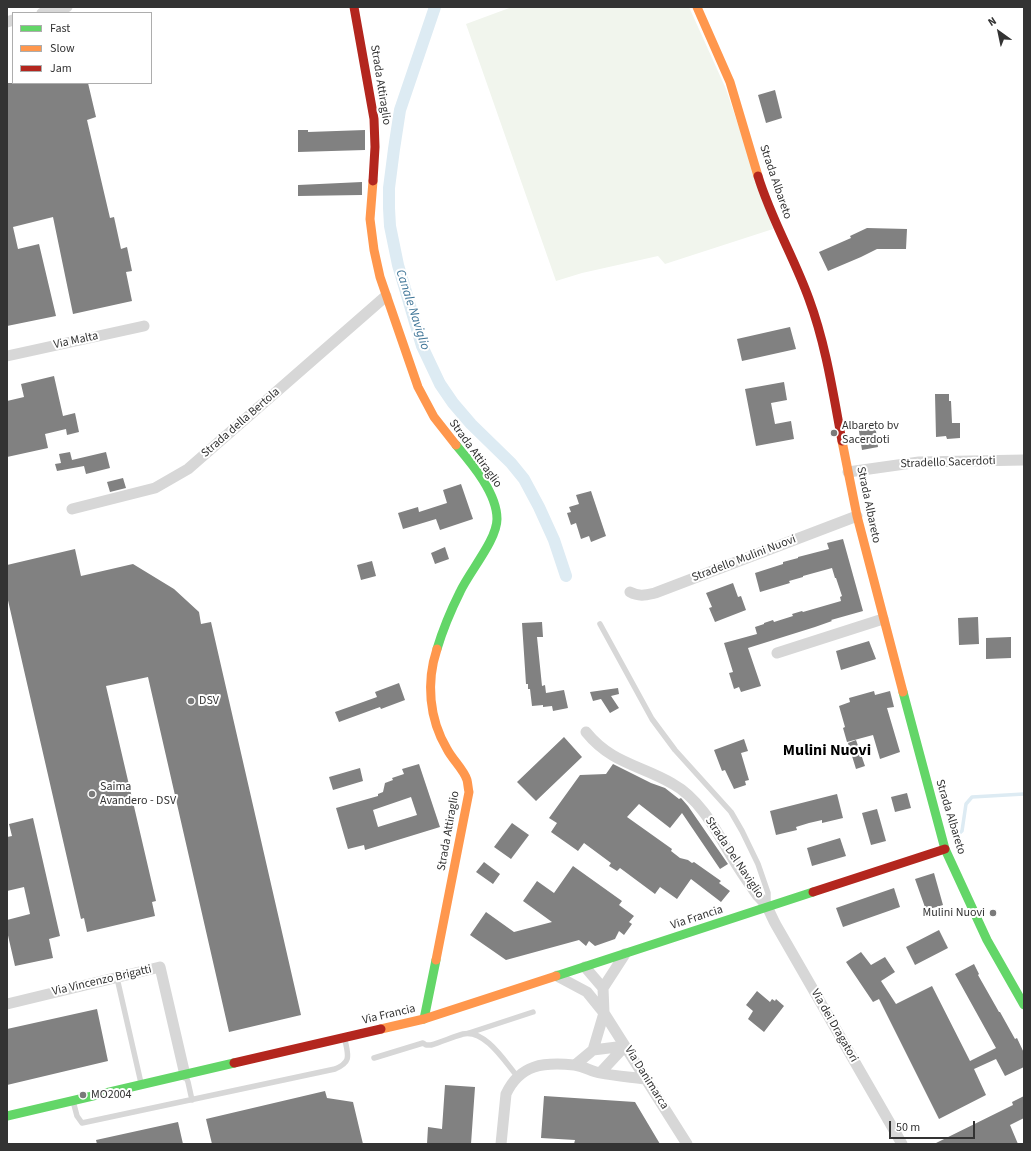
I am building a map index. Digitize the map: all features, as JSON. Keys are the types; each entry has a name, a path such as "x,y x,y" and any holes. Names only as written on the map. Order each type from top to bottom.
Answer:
{"street":[{"path":"46,12 67,7"},
{"name":"Strada Attiraglio","path":"354,7 374,118 375,147 370,219 377,264 386,296 424,399 435,418 486,485 493,499 497,517 493,536 460,591 444,627 434,658 430,683 433,714 438,732 447,750 468,779 469,792 424,1019"},
{"name":"Strada Albareto","path":"697,7 730,82 765,199 809,298 818,326 825,353 857,516 945,849 987,940 1024,1005"},
{"name":"Strada della Bertola","path":"72,509 155,488 188,469 386,296"},
{"name":"Via Malta","path":"7,356 144,326"},
{"name":"Stradello Sacerdoti","path":"848,472 919,462 1024,460"},
{"name":"Stradello Mulini Nuovi","path":"630,592 644,596 656,593 857,516"},
{"path":"776,653 883,619"},
{"name":"Strada Del Naviglio","path":"586,732 593,741 610,755 674,784 689,797 713,825 739,868 768,907 945,849"},
{"name":"Via Francia","path":"7,1116 424,1019 768,907"},
{"name":"Via dei Dragatori","path":"768,907 776,925 902,1144"},
{"path":"593,1050 604,1013 603,988 625,954"},
{"name":"Via Vincenzo Brigatti","path":"7,1004 160,967 185,1075"},
{"path":"585,967 603,988"},
{"path":"585,967 587,992"},
{"name":"Via Danimarca","path":"557,976 587,992 604,1013 687,1144"},
{"path":"575,1065 593,1050 625,1046"},
{"path":"600,1073 625,1046"},
{"path":"501,1144 506,1094 517,1076 534,1066 575,1065 600,1073 646,1079"}],"lane":[{"path":"600,624 652,719 675,750 731,812 736,820 751,849 764,881 768,893 768,907"},
{"path":"116,978 142,1085"},
{"path":"374,1058 423,1043 426,1045 436,1044 533,1012"},
{"path":"464,1034 476,1034 483,1038 517,1076"},
{"path":"72,1101 77,1116 82,1123 335,1069 347,1060 348,1056 344,1038"},
{"path":"185,1075 192,1100"}],"shaded area":[{"path":"512,7 689,7 726,89 773,229 665,264 658,256 582,273 556,281 466,24"}],"building":[{"path":"7,83 88,84 96,117 87,120 110,218 114,217 121,249 127,247 132,271 126,272 132,301 73,314 53,217 13,227 18,249 39,244 56,316 7,326"},
{"path":"775,90 782,118 766,123 758,95"},
{"path":"298,130 308,130 308,132 365,130 365,150 298,152"},
{"path":"362,182 362,195 298,196 298,185"},
{"path":"867,228 907,229 906,249 877,249 828,271 819,252 851,238 850,236"},
{"path":"790,327 796,349 742,361 737,339"},
{"path":"54,376 63,416 75,413 79,432 67,435 66,429 45,434 48,448 7,457 7,401 24,397 21,384"},
{"path":"784,382 787,400 771,403 775,424 791,421 794,439 756,446 745,389"},
{"path":"935,394 949,394 949,401 951,401 952,423 960,423 960,438 947,439 946,436 936,437"},
{"path":"875,423 878,447 862,450 858,425"},
{"path":"70,452 72,460 106,452 110,468 86,474 84,466 57,471 55,464 61,463 59,454"},
{"path":"123,478 126,488 110,492 107,482"},
{"path":"461,484 473,519 440,530 436,519 403,529 398,513 418,507 419,512 447,503 443,490"},
{"path":"591,491 606,536 591,542 589,536 581,539 576,523 571,525 567,513 571,512 569,507 579,504 576,495"},
{"path":"843,539 863,611 831,620 832,621 815,627 748,648 761,686 741,692 739,687 734,689 729,673 733,672 724,643 757,634 755,627 764,623 773,620 774,622 793,616 792,614 841,601 840,597 842,596 832,568 803,576 789,581 790,583 760,592 755,573 783,564 783,562 798,557 829,549 827,543"},
{"path":"445,547 449,559 435,564 431,553"},
{"path":"75,549 81,576 133,564 174,589 199,612 201,624 211,622 301,1015 229,1032 148,677 106,686 156,901 152,902 155,916 87,932 84,918 81,919 7,596 7,565"},
{"path":"372,561 376,576 361,580 357,565"},
{"path":"733,583 738,597 741,596 746,610 715,622 709,608 712,607 706,593"},
{"path":"978,617 979,644 959,645 958,618"},
{"path":"542,622 543,637 537,637 542,686 545,685 546,693 564,690 568,708 553,711 552,706 532,706 530,689 528,689 528,684 526,684 522,623"},
{"path":"1011,637 1011,658 986,659 986,638"},
{"path":"869,641 876,659 841,670 836,651"},
{"path":"399,683 405,700 381,709 380,707 339,722 335,712 377,697 375,692"},
{"path":"618,688 619,694 611,696 619,708 610,713 601,699 593,701 590,692"},
{"path":"874,691 875,695 890,691 894,707 887,708 900,752 880,759 873,735 847,742 843,728 845,727 839,706 850,702 849,698"},
{"path":"564,737 582,757 536,801 517,782"},
{"path":"744,739 748,751 741,753 749,780 745,781 746,785 734,789 725,770 722,771 714,750"},
{"path":"856,740 865,766 856,769 848,743"},
{"path":"419,764 440,827 365,850 364,845 348,849 336,808 378,796 378,794 383,792 385,783 393,780 392,778 404,774 402,769","holes":["411,797 417,815 378,827 373,810"]},
{"path":"613,764 651,783 665,788 679,799 681,798 688,806 728,864 720,869 682,813 670,828 639,804 627,817 672,849 671,851 680,858 688,860 692,863 694,862 721,881 719,883 730,891 721,902 691,879 677,899 660,887 655,894 620,868 617,871 609,866 611,863 584,843 578,851 551,832 557,823 549,818 580,775 606,774"},
{"path":"360,768 363,781 333,790 329,777"},
{"path":"907,793 911,808 895,812 891,797"},
{"path":"837,794 843,818 822,823 822,820 809,823 796,827 797,830 776,835 770,811"},
{"path":"877,809 886,841 871,845 862,813"},
{"path":"33,818 60,936 49,939 53,958 15,966 7,931 7,920 30,914 24,887 7,891 7,837 12,836 9,824"},
{"path":"512,823 529,835 511,859 494,847"},
{"path":"840,838 846,856 812,866 807,848"},
{"path":"484,862 500,874 493,884 476,872"},
{"path":"573,866 622,901 619,905 634,916 629,922 632,924 624,935 619,931 615,939 595,946 589,941 586,946 579,940 506,960 470,935 486,912 514,932 552,922 523,901 537,881 554,893"},
{"path":"934,873 943,905 926,910 915,879"},
{"path":"894,888 900,907 843,927 836,908"},
{"path":"939,930 948,948 915,965 906,947"},
{"path":"861,952 871,965 885,957 895,972 881,981 896,1004 932,986 970,1061 996,1048 955,974 974,964 979,974 978,975 999,1012 1015,1039 1017,1038 1024,1053 1024,1067 1005,1076 996,1059 974,1069 986,1095 939,1119 879,999 873,1002 846,962"},
{"path":"757,991 770,1002 772,999 775,1001 776,999 784,1006 764,1032 748,1019 753,1011 746,1005"},
{"path":"97,1009 108,1061 7,1085 7,1029"},
{"path":"445,1085 475,1087 471,1144 427,1144 428,1127 442,1129"},
{"path":"325,1091 327,1098 353,1102 363,1144 212,1144 206,1119"},
{"path":"544,1096 635,1102 660,1144 574,1144 575,1140 541,1138"},
{"path":"1024,1096 1024,1118 1010,1125 1018,1144 934,1144 1013,1105 1012,1102"},
{"path":"178,1122 183,1144 97,1144 96,1140"}],"waterway":[{"name":"Canale Naviglio","path":"435,7 400,110 394,149 389,188 389,208 390,226 398,265 422,346 440,384 453,403 471,424 511,463 524,479 554,540 566,576"},
{"path":"954,838 962,831 966,804 972,797 1024,794"}],"traffic: fast":[{"path":"437,649 447,620 460,592 488,546 496,527 497,519 496,509 488,489 476,470 456,445"},
{"path":"903,692 945,849 987,940 1024,1005"},
{"path":"556,976 813,892"},
{"path":"424,1019 436,960"},
{"path":"7,1116 234,1063"}],"traffic: slow":[{"path":"697,7 730,82 758,176"},
{"path":"373,181 370,219 374,250 380,277 418,387 434,417 456,445"},
{"path":"842,441 857,516 903,692"},
{"path":"436,960 469,792 467,780 461,768 449,753 436,725 433,713 431,700 431,674 437,649"},
{"path":"381,1029 424,1019 556,976"}],"traffic: jam":[{"path":"354,7 374,119 375,147 373,181"},
{"path":"758,176 769,207 803,283 815,316 828,369 842,441"},
{"path":"813,892 945,849"},
{"path":"234,1063 381,1029"}],"place":[{"name":"Albareto bv Sacerdoti","path":"834,433"},
{"name":"DSV","path":"191,701"},
{"name":"Saima Avandero - DSV","path":"92,794"},
{"name":"Mulini Nuovi","path":"993,913"},
{"name":"MO2004","path":"83,1095"}],"district":[{"name":"Mulini Nuovi","path":"827,751"}]}
